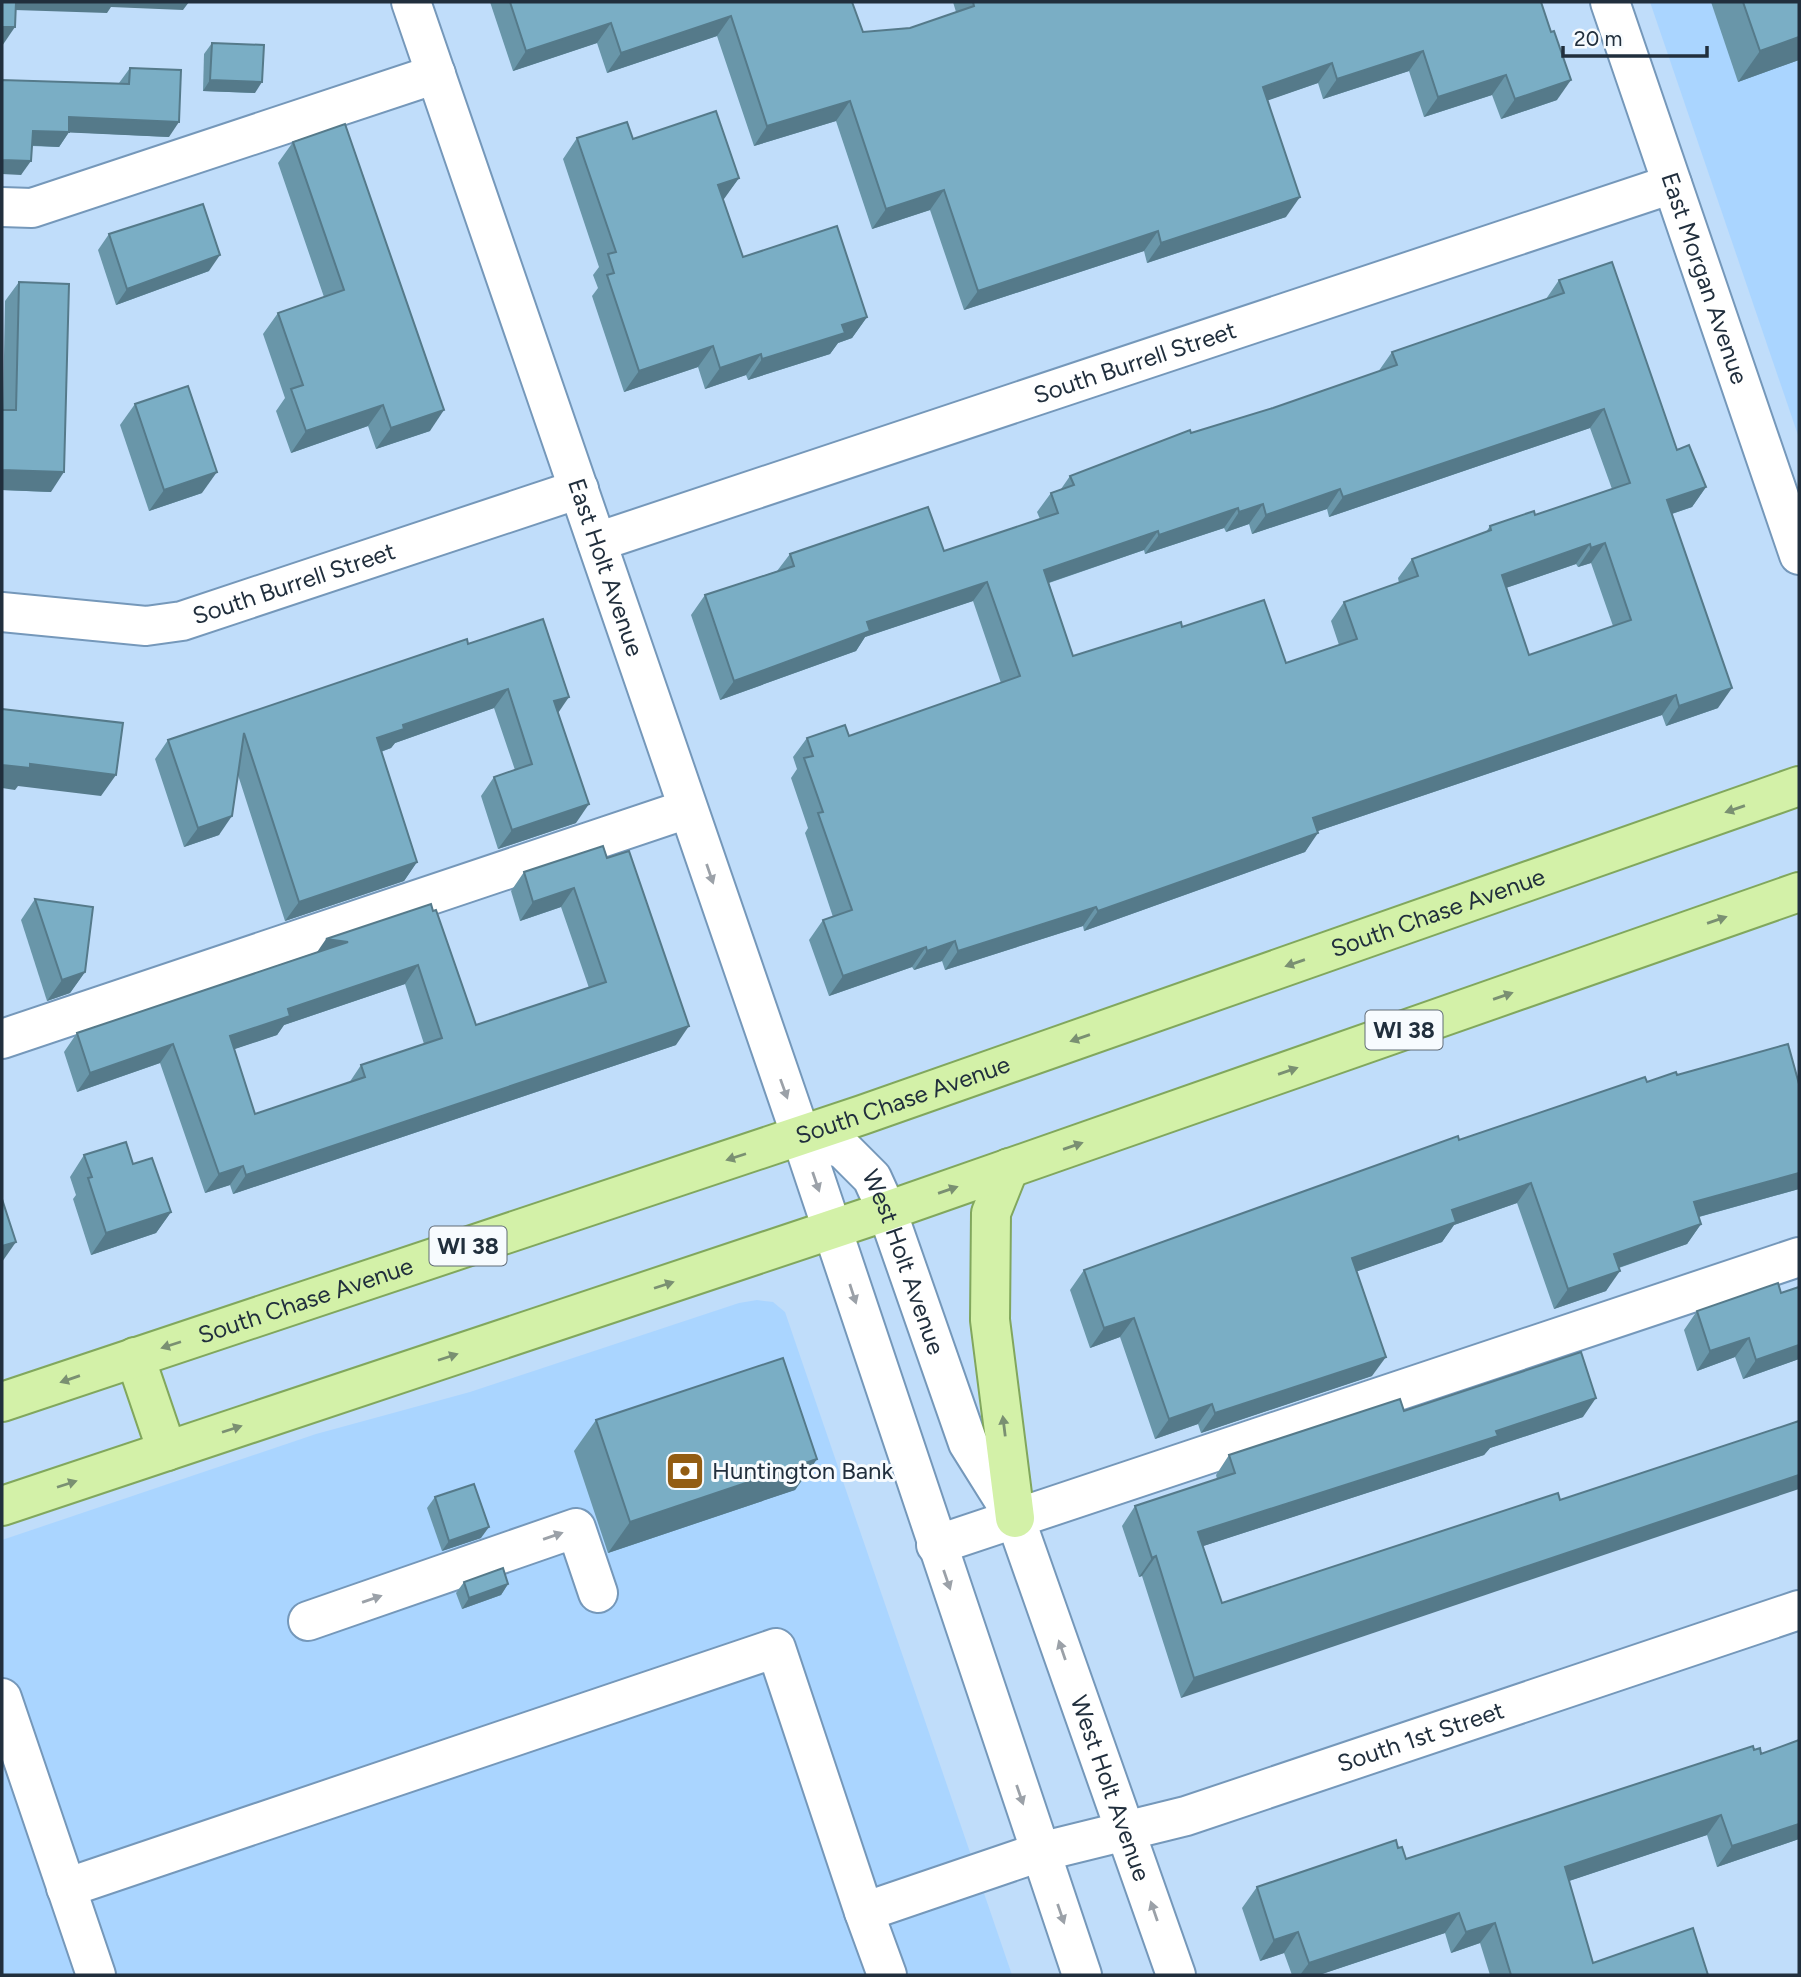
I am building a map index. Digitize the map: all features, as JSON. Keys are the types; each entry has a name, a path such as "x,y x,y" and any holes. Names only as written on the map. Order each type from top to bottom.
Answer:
{"main road":[{"name":"South Chase Avenue","path":"2,1402 801,1136 1799,786"},
{"name":"WI 38","path":"2,1506 887,1211 1799,892"},
{"path":"1009,1168 991,1213 990,1320 1015,1518"},
{"path":"135,1357 167,1451"}],"street":[{"name":"East Holt Avenue","path":"411,2 801,1136"},
{"name":"East Morgan Avenue","path":"1610,2 1799,555"},
{"path":"2,207 32,208 436,74"},
{"name":"South Burrell Street","path":"597,542 1672,184"},
{"name":"South Burrell Street","path":"2,612 146,626 182,621 579,489"},
{"path":"2,1039 687,809"},
{"name":"West Holt Avenue","path":"801,1136 844,1150 872,1178 887,1211 968,1443 1015,1518 1176,1975"},
{"name":"West Holt Avenue","path":"801,1136 1082,1975"},
{"path":"936,1545 1799,1258"},
{"path":"308,1620 576,1528 598,1593"},
{"name":"South 1st Street","path":"864,1912 1040,1852 1186,1816 1799,1610"},
{"path":"66,1888 776,1648 887,1975"},
{"path":"2,1698 96,1975"}],"shaded area":[{"path":"1650,2 1799,2 1799,438"},
{"path":"757,1300 773,1302 785,1312 1012,1975 2,1975 2,1540 316,1434 470,1392 739,1303"}],"building":[{"path":"2,2 16,2 15,27 2,27"},
{"path":"510,2 852,2 863,32 910,28 974,6 973,2 1541,2 1571,80 1515,99 1506,75 1438,97 1423,51 1337,79 1332,63 1263,87 1300,197 1161,243 1158,231 978,291 944,190 886,209 850,101 767,126 731,16 621,53 611,23 526,51"},
{"path":"1743,2 1799,2 1799,37 1760,51"},
{"path":"212,43 264,45 262,82 210,80"},
{"path":"130,68 181,70 179,122 69,117 69,132 33,131 31,161 2,160 2,80 129,84"},
{"path":"716,111 739,178 718,185 743,257 837,226 867,317 842,325 845,333 762,359 761,354 720,368 713,346 639,371 607,275 614,273 608,254 616,252 577,138 627,122 633,139"},
{"path":"345,124 444,410 391,428 383,405 306,431 291,389 303,385 278,313 344,290 293,142"},
{"path":"203,204 220,255 127,289 109,234"},
{"path":"1612,262 1677,450 1689,445 1706,487 1667,500 1732,688 1679,706 1676,695 1313,818 1318,833 1098,911 1096,907 958,951 955,941 927,951 926,947 843,976 823,920 852,910 818,813 823,812 804,758 813,756 807,738 845,725 849,736 1020,676 987,582 867,622 870,631 734,681 705,595 794,566 790,554 928,507 944,551 1058,513 1051,493 1074,485 1070,476 1190,430 1191,433 1273,408 1397,365 1392,352 1564,293 1559,280","holes":["1604,409 1630,483 1535,515 1534,511 1490,526 1491,530 1412,559 1418,576 1344,602 1357,639 1286,663 1264,600 1182,627 1181,622 1073,656 1044,570 1158,531 1159,535 1238,508 1239,512 1263,504 1266,515 1340,489 1343,497","1605,543 1631,620 1529,655 1502,575 1590,544 1591,548"]},
{"path":"19,282 69,284 64,472 2,470 2,410 16,410"},
{"path":"188,386 217,472 164,490 135,404"},
{"path":"543,619 569,697 554,701 589,804 512,830 494,777 532,764 508,689 403,725 404,729 377,738 417,862 299,902 244,733 232,816 198,828 168,740 467,639 468,644"},
{"path":"2,709 123,723 116,775 30,764 30,768 2,765"},
{"path":"603,846 607,858 629,851 689,1026 246,1175 243,1166 219,1174 173,1044 90,1073 77,1033 348,942 326,939 431,904 433,911 436,910 476,1025 606,982 574,888 533,902 524,872","holes":["418,965 442,1038 361,1065 365,1077 255,1114 230,1036 290,1016 288,1009"]},
{"path":"35,899 93,907 85,972 62,980"},
{"path":"1788,1044 1799,1084 1799,1173 1694,1202 1701,1224 1614,1254 1620,1271 1568,1289 1531,1183 1452,1210 1456,1222 1352,1258 1386,1357 1215,1413 1212,1404 1169,1419 1134,1318 1104,1328 1084,1270 1458,1136 1459,1140 1645,1077 1647,1082 1676,1072 1677,1075"},
{"path":"126,1142 133,1164 152,1158 171,1212 106,1233 88,1178 92,1177 84,1155"},
{"path":"2,1199 16,1242 2,1246"},
{"path":"1778,1283 1781,1293 1799,1287 1799,1345 1756,1360 1749,1338 1710,1351 1697,1311"},
{"path":"1581,1352 1596,1398 1496,1431 1498,1436 1198,1532 1222,1603 1558,1493 1560,1500 1799,1421 1799,1475 1194,1678 1156,1556 1152,1558 1135,1506 1235,1473 1229,1455 1400,1399 1404,1411"},
{"name":"Huntington Bank","path":"783,1358 817,1459 630,1522 596,1420"},
{"path":"474,1484 489,1527 449,1541 435,1497"},
{"path":"503,1568 508,1584 469,1598 464,1582"},
{"path":"1799,1740 1799,1824 1732,1846 1721,1815 1565,1867 1593,1963 1693,1928 1708,1975 1511,1975 1495,1923 1466,1932 1459,1913 1309,1963 1298,1932 1274,1940 1257,1887 1396,1840 1406,1859 1753,1746 1754,1750 1760,1748 1761,1754"}],"place":[{"name":"Huntington Bank","path":"685,1471"}]}
